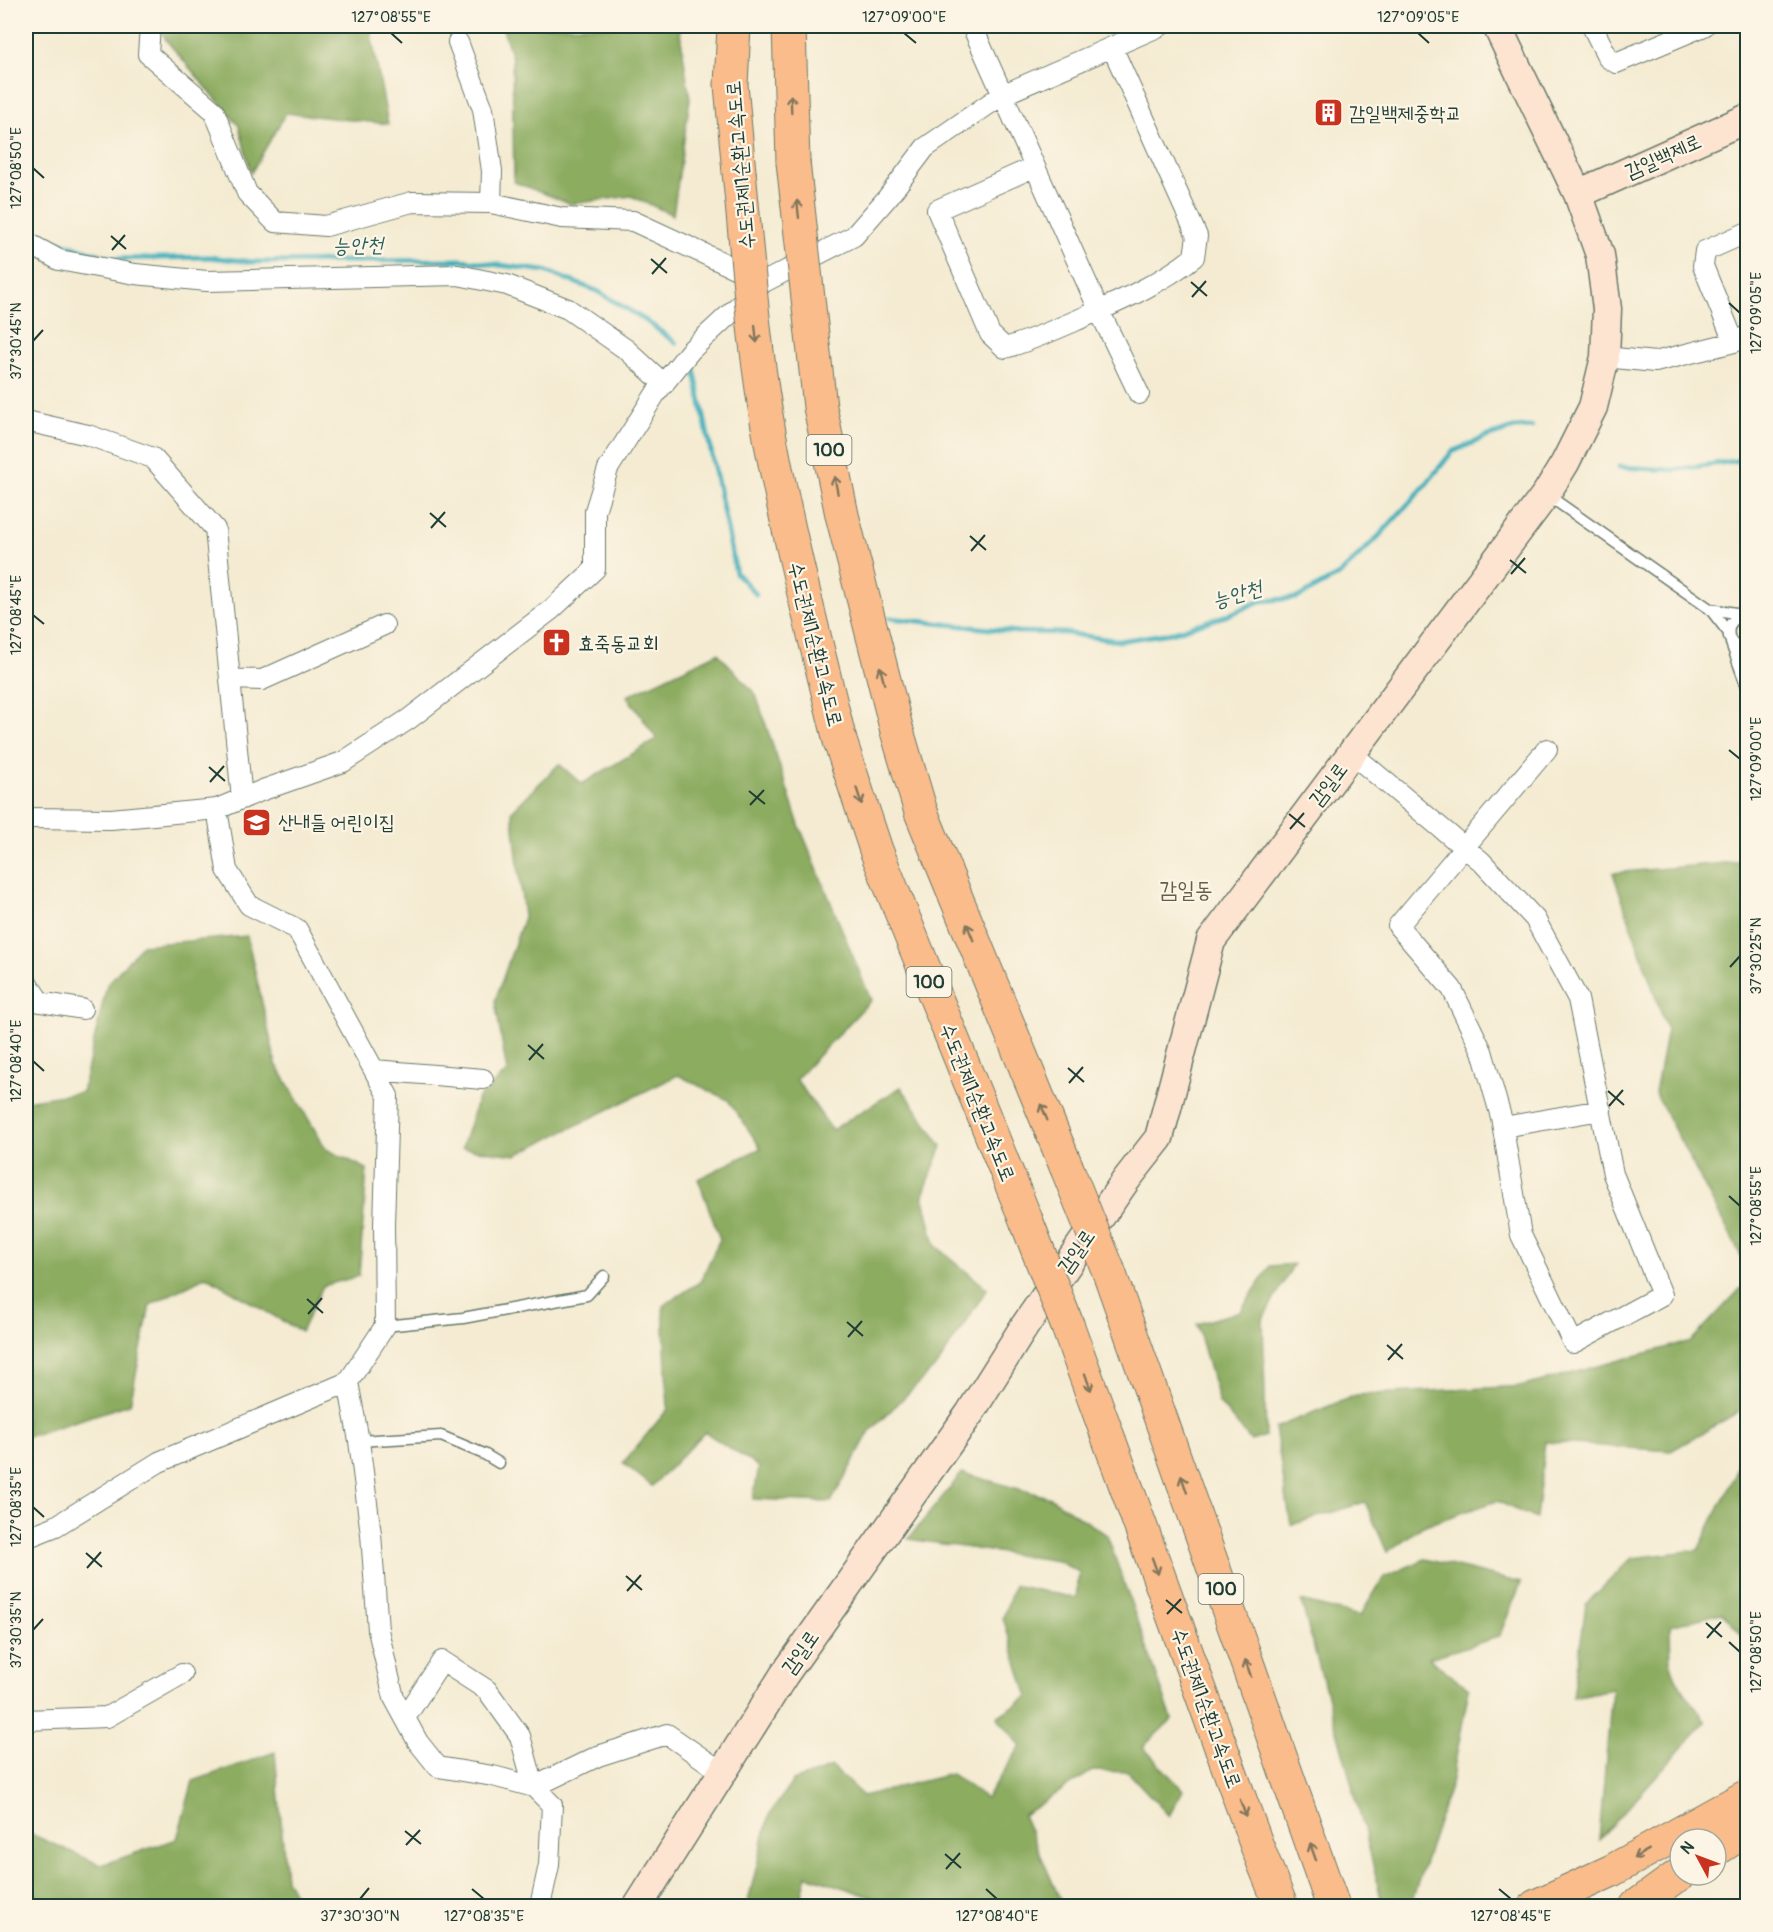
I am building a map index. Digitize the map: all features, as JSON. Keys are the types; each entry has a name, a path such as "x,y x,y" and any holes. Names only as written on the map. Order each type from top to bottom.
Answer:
{"highway":[{"path":"724,26 731,85"},
{"name":"수도권제1순환고속도로","path":"734,26 731,85 759,369 771,442 795,558 840,741 876,850 1068,1327 1281,1906"},
{"name":"100","path":"789,26 793,162 820,407 842,515 897,731 921,812 1109,1272 1334,1906"}],"main road":[{"path":"1535,1906 1611,1871 1748,1795"},
{"path":"1728,1842 1748,1829"},
{"path":"1636,1906 1668,1883"}],"street":[{"path":"150,26 148,54 214,111 247,193 275,222 326,226 412,202 491,203 562,218 633,221 764,282"},
{"path":"26,818 111,819 217,809 343,762 409,719 552,609 596,569 595,510 608,470 656,393 691,350 764,282 854,236 888,197 924,148 1002,95 1160,26"},
{"name":"감일로","path":"638,1906 784,1675 970,1413 1023,1327 1158,1138 1211,941 1546,494 1565,464 1593,407 1605,357 1607,309 1600,255 1578,194 1497,26"},
{"path":"1592,26 1608,58 1616,63 1704,26"},
{"path":"978,28 1002,95 1139,393"},
{"path":"458,42 483,109 492,171 491,203"},
{"path":"1034,167 937,210 990,334 1005,348 1024,343 1099,310 1174,274 1194,258 1197,236 1112,46"},
{"name":"감일백제로","path":"1578,194 1748,118"},
{"path":"1605,357 1655,363 1741,339 1703,266 1705,251 1748,232"},
{"path":"26,242 59,260 135,274 207,281 458,275 507,285 568,309 627,350 664,384"},
{"path":"26,421 87,435 153,458 215,529 242,799"},
{"path":"230,679 261,680 384,625"},
{"path":"1351,753 1465,848 1481,861 1535,919 1578,999 1613,1174 1662,1294 1573,1343 1521,1235 1503,1127 1482,1051 1452,989 1398,926 1465,848 1547,749"},
{"path":"26,1538 56,1526 159,1461 348,1382 385,1326 384,1225 388,1096 297,929 249,905 227,870 217,809"},
{"path":"26,981 40,1002 81,1009"},
{"path":"374,1070 483,1080"},
{"path":"1503,1127 1601,1110"},
{"path":"348,1382 359,1441 371,1534 378,1630 394,1698 418,1742 438,1767 493,1776 534,1787 598,1756 667,1734 722,1772"},
{"path":"405,1718 442,1661 488,1690 520,1736 534,1787 552,1805 549,1865 540,1906"},
{"path":"26,1720 106,1717 182,1674"}],"lane":[{"path":"1546,494 1710,609 1735,647 1748,651"},
{"path":"1710,609 1745,614"},
{"path":"1745,614 1732,621 1730,638 1748,690"},
{"path":"1741,670 1748,657"},
{"path":"385,1326 463,1318 587,1295 604,1276"},
{"path":"359,1441 441,1436 484,1454 499,1463"}],"green space":[{"path":"160,26 373,26 371,34 388,124 286,113 251,173 239,126 166,40"},
{"path":"502,26 679,26 690,99 673,215 631,196 571,204 514,182 512,58"},
{"path":"718,653 756,695 799,825 871,1000 796,1079 832,1130 901,1087 942,1146 923,1195 935,1245 987,1289 939,1363 870,1431 831,1502 753,1499 759,1467 705,1432 652,1486 623,1463 668,1409 663,1306 700,1282 720,1239 698,1179 761,1148 728,1100 678,1075 516,1155 462,1148 478,1098 507,1072 495,1001 524,917 512,811 559,764 582,784 657,739 627,696"},
{"path":"1748,861 1747,1267 1655,1093 1667,1030 1613,873"},
{"path":"247,936 276,1064 326,1149 367,1169 359,1276 323,1286 301,1332 206,1276 150,1305 130,1404 26,1437 26,1101 82,1092 107,985 142,945"},
{"path":"1294,1264 1263,1319 1266,1436 1251,1441 1219,1403 1197,1324 1241,1311 1270,1266"},
{"path":"1747,1282 1747,1407 1671,1451 1545,1442 1536,1519 1497,1501 1423,1526 1387,1552 1365,1502 1291,1525 1275,1428 1356,1395 1524,1386 1691,1341"},
{"path":"1747,1407 1747,1641 1722,1613 1670,1626 1671,1668 1685,1694 1706,1721 1599,1839 1612,1689 1573,1697 1586,1604 1632,1558 1698,1550 1735,1476"},
{"path":"962,1473 1051,1498 1107,1535 1172,1719 1143,1747 1183,1790 1169,1816 1128,1772 1092,1771 1023,1815 1063,1906 885,1906 885,1902 807,1875 799,1906 747,1906 769,1815 793,1781 832,1767 863,1796 951,1774 986,1798 1021,1746 997,1717 1028,1697 1003,1618 1014,1585 1076,1598 1079,1572 1058,1561 908,1539"},
{"path":"1425,1559 1521,1583 1499,1637 1429,1658 1469,1689 1451,1784 1410,1906 1389,1906 1381,1898 1301,1601 1360,1616 1384,1577"},
{"path":"275,1752 286,1879 300,1906 26,1906 26,1832 101,1865 177,1839 193,1781"}],"waterway":[{"name":"능안천","path":"26,230 35,235 114,259 209,257 252,262 462,260 545,271 597,291 645,320 676,343"},
{"name":"능안천","path":"694,368 736,573 756,594"},
{"name":"능안천","path":"890,618 1018,632 1065,633 1119,641 1171,633 1228,615 1260,601 1297,598 1339,575 1378,537 1452,452 1514,428 1532,427"},
{"name":"능안천","path":"1619,467 1673,470 1748,459"}],"place":[{"name":"감일백제중학교","path":"1328,113"},
{"name":"효죽동교회","path":"557,643"},
{"name":"산내들 어린이집","path":"257,822"}],"district":[{"name":"감일동","path":"1186,889"}]}
